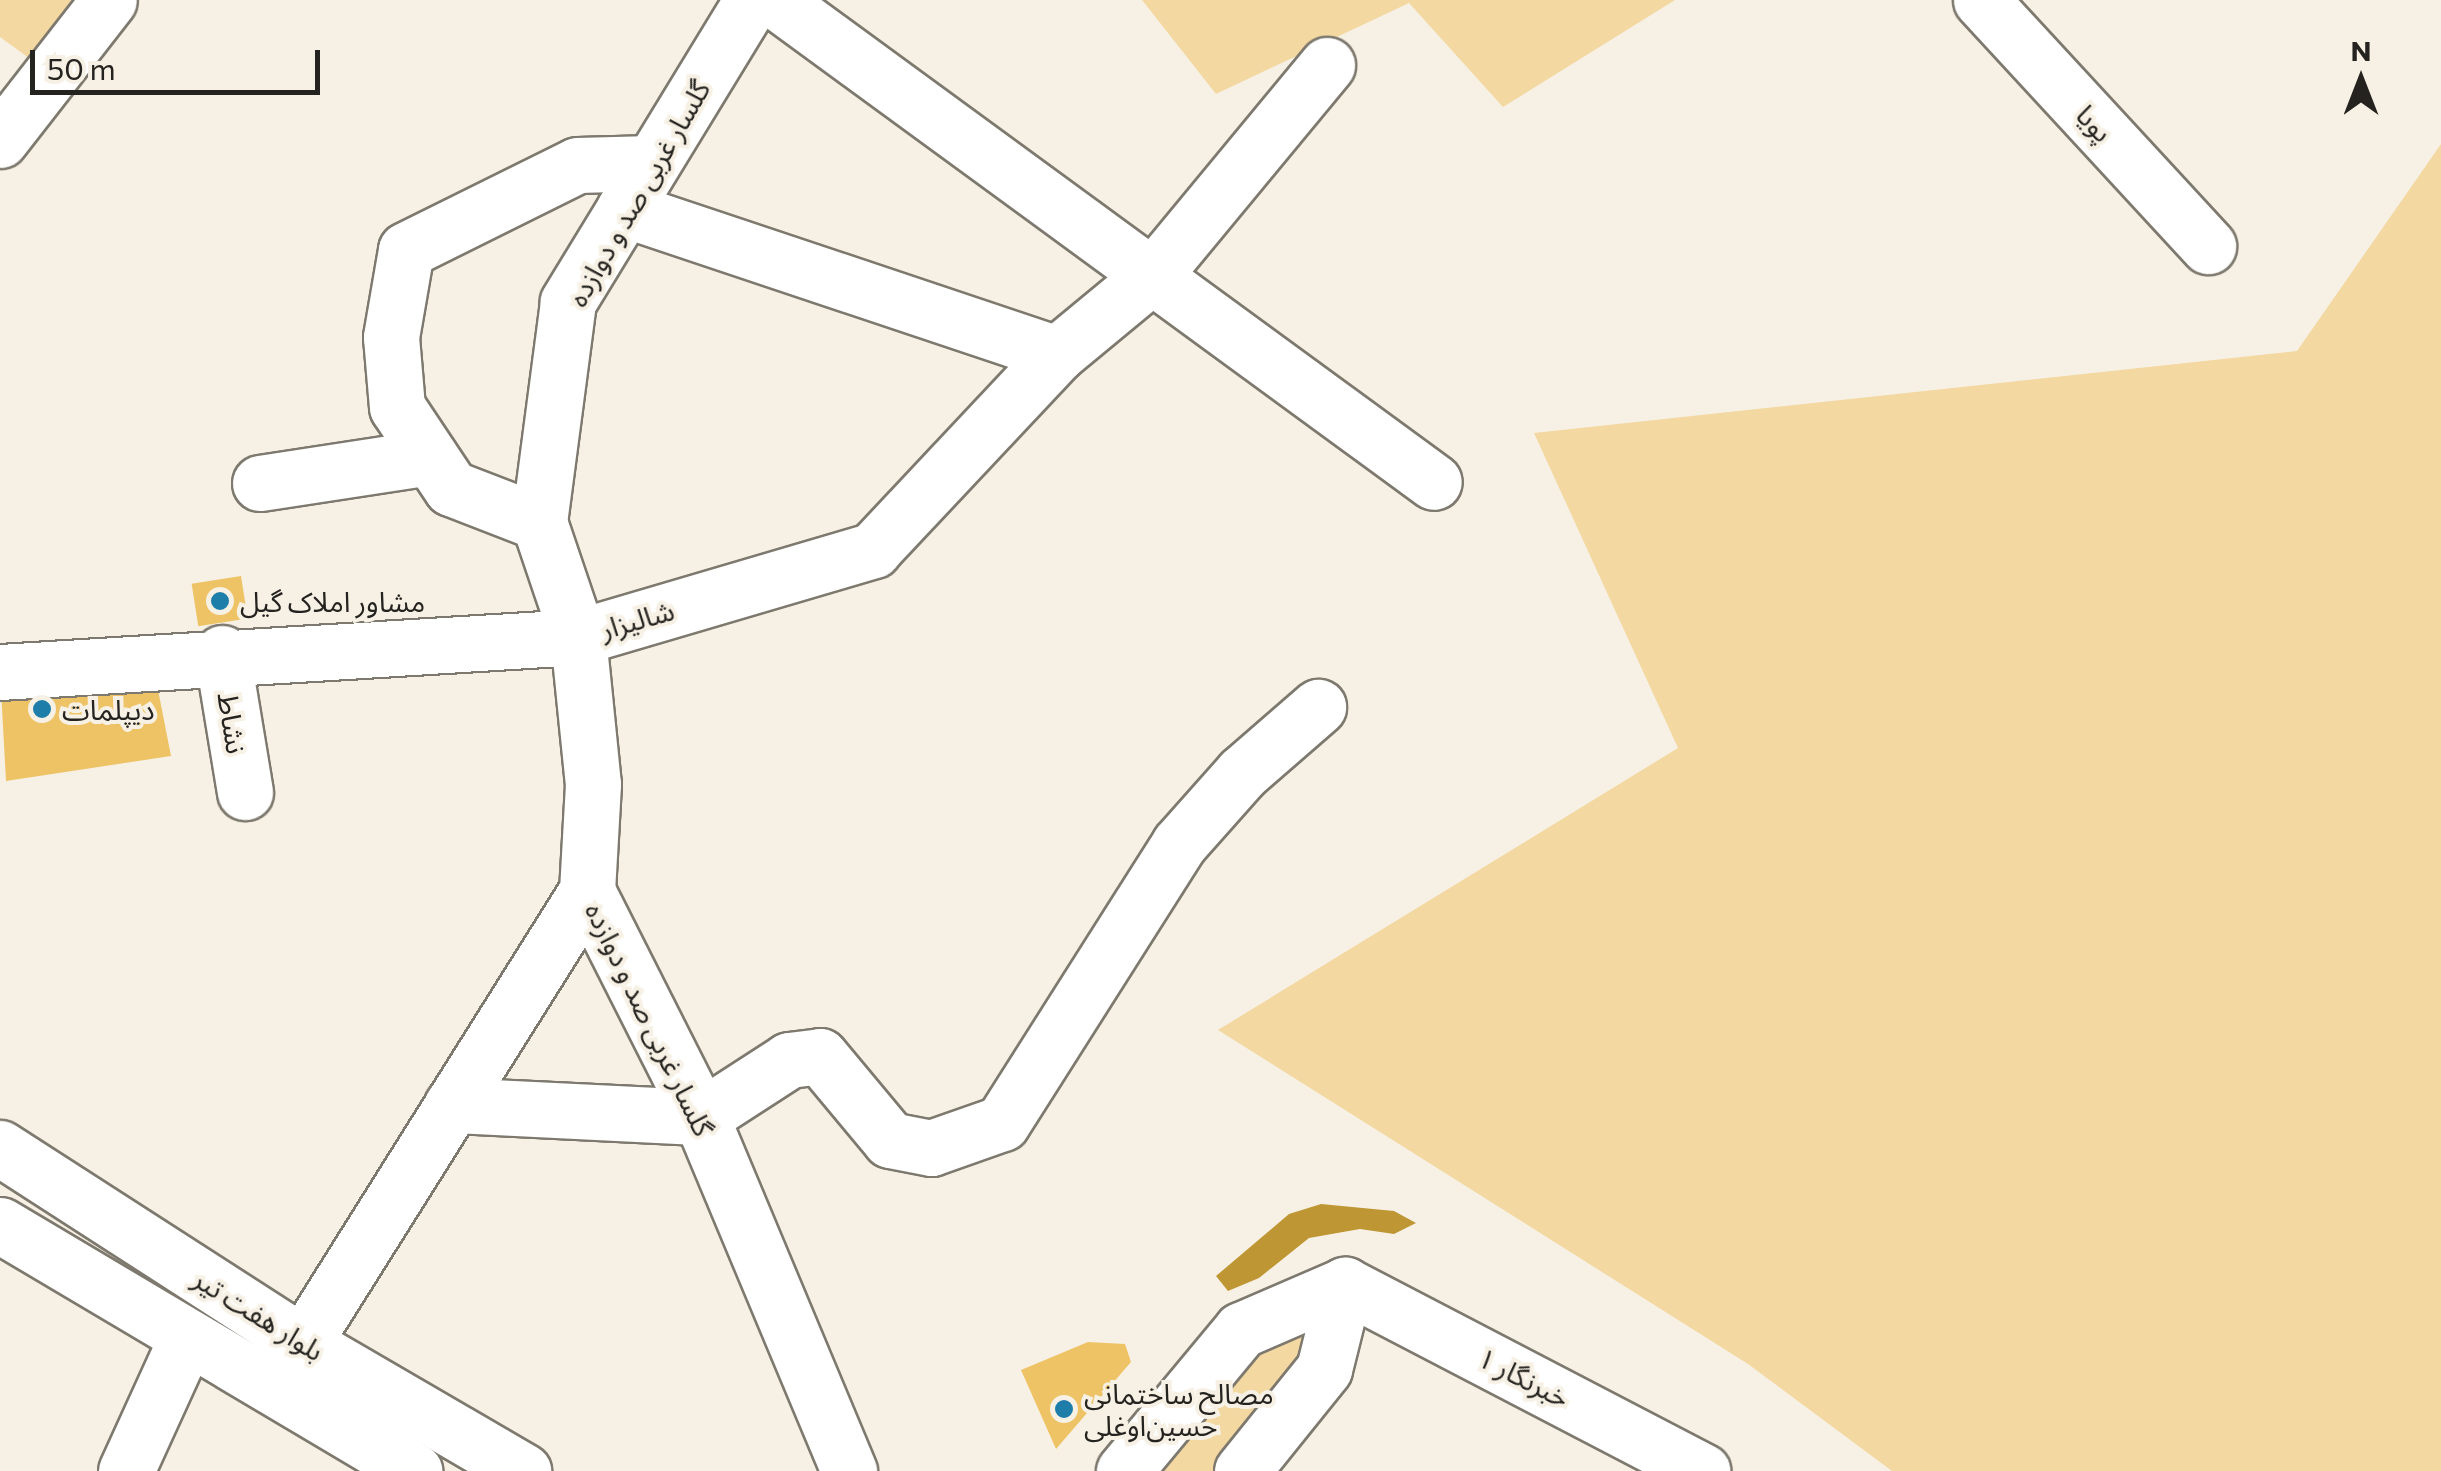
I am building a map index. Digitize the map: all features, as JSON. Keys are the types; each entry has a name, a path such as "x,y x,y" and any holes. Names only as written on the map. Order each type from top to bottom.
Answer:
{"street":[{"path":"0,140 109,0"},
{"name":"گلسار غربی صد و دوازده","path":"752,0 568,302 539,522 578,637 593,784 587,891 701,1117 849,1471"},
{"path":"774,0 1154,273 1434,482"},
{"name":"پویا","path":"1981,0 2208,246"},
{"name":"شالیزار","path":"0,672 222,653 578,637 873,550 1057,354 1154,273 1327,65"},
{"path":"539,522 451,488 398,408 391,337 406,250 577,166 652,164"},
{"path":"624,209 1057,354"},
{"path":"260,483 430,456"},
{"name":"نشاط","path":"222,653 245,792"},
{"path":"452,1105 701,1117 789,1060 820,1056 890,1140 931,1148 1002,1123 1179,844 1242,773 1318,707"},
{"path":"303,1343 587,891"},
{"name":"بلوار هفت تیر","path":"0,1148 303,1343 522,1471"},
{"name":"بلوار هفت تیر","path":"0,1225 415,1471"},
{"path":"1124,1471 1240,1330 1344,1285"},
{"path":"1242,1471 1324,1369 1344,1285"},
{"name":"خبرنگار ۱","path":"1344,1285 1704,1471"},
{"path":"126,1471 187,1337"}],"shaded area":[{"path":"0,0 108,0 51,74 0,37"},
{"path":"1142,0 1675,0 1503,107 1409,3 1216,94"},
{"path":"2441,144 2441,1471 1892,1471 1748,1364 1218,1030 1678,748 1534,433 2297,351"},
{"path":"1321,1204 1394,1211 1416,1223 1394,1234 1360,1229 1309,1238 1259,1278 1228,1291 1216,1276 1289,1214"},
{"path":"1345,1286 1242,1471 1123,1471 1240,1331"}],"building":[{"name":"مشاور املاک گیل","path":"241,576 248,618 198,626 192,584"},
{"path":"152,659 171,756 6,781 0,672"},
{"name":"مصالح ساختمانی حسین‌اوغلی","path":"1088,1342 1125,1344 1131,1362 1056,1449 1021,1370"}],"place":[{"name":"مشاور املاک گیل","path":"220,601"},
{"name":"دیپلمات","path":"42,709"},
{"name":"مصالح ساختمانی حسین‌اوغلی","path":"1064,1409"}]}
